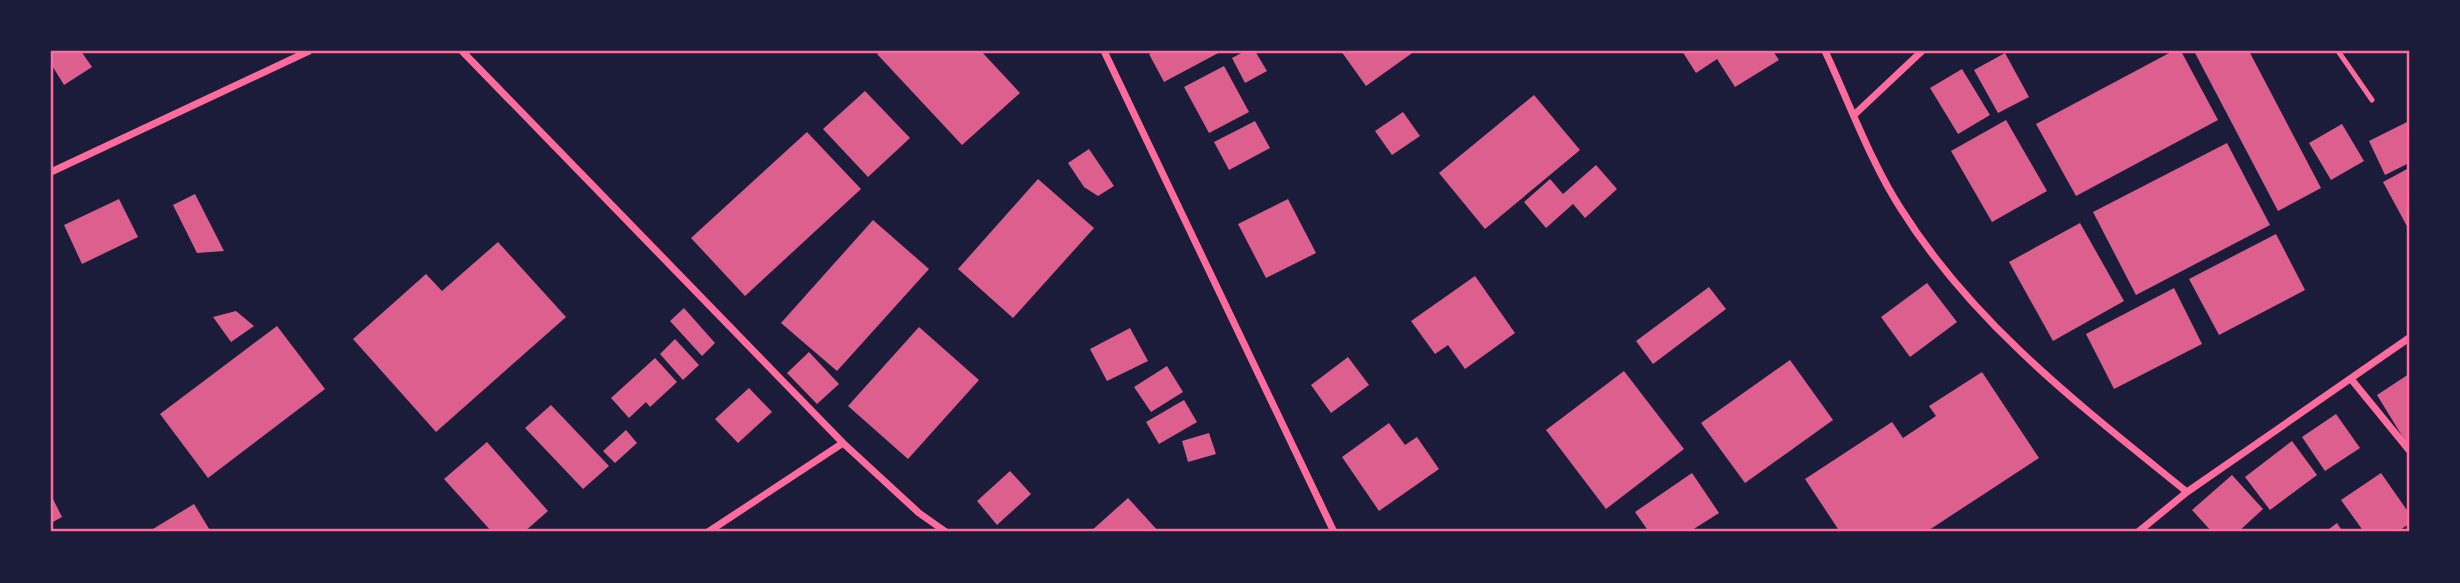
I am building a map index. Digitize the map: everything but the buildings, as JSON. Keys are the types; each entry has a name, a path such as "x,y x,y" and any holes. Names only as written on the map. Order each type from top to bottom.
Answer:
{"street":[{"path":"51,172 309,51"},
{"path":"462,51 843,443 919,513 946,532"},
{"path":"1104,51 1334,532"},
{"path":"1825,51 1900,208 1964,297 2047,378 2187,492"},
{"path":"1854,115 1922,51"},
{"path":"2138,532 2187,492 2409,338"},
{"path":"2351,379 2409,450"},
{"path":"708,532 843,443"},
{"path":"2149,524 2156,532"}],"lane":[{"path":"2338,51 2372,100"}]}
